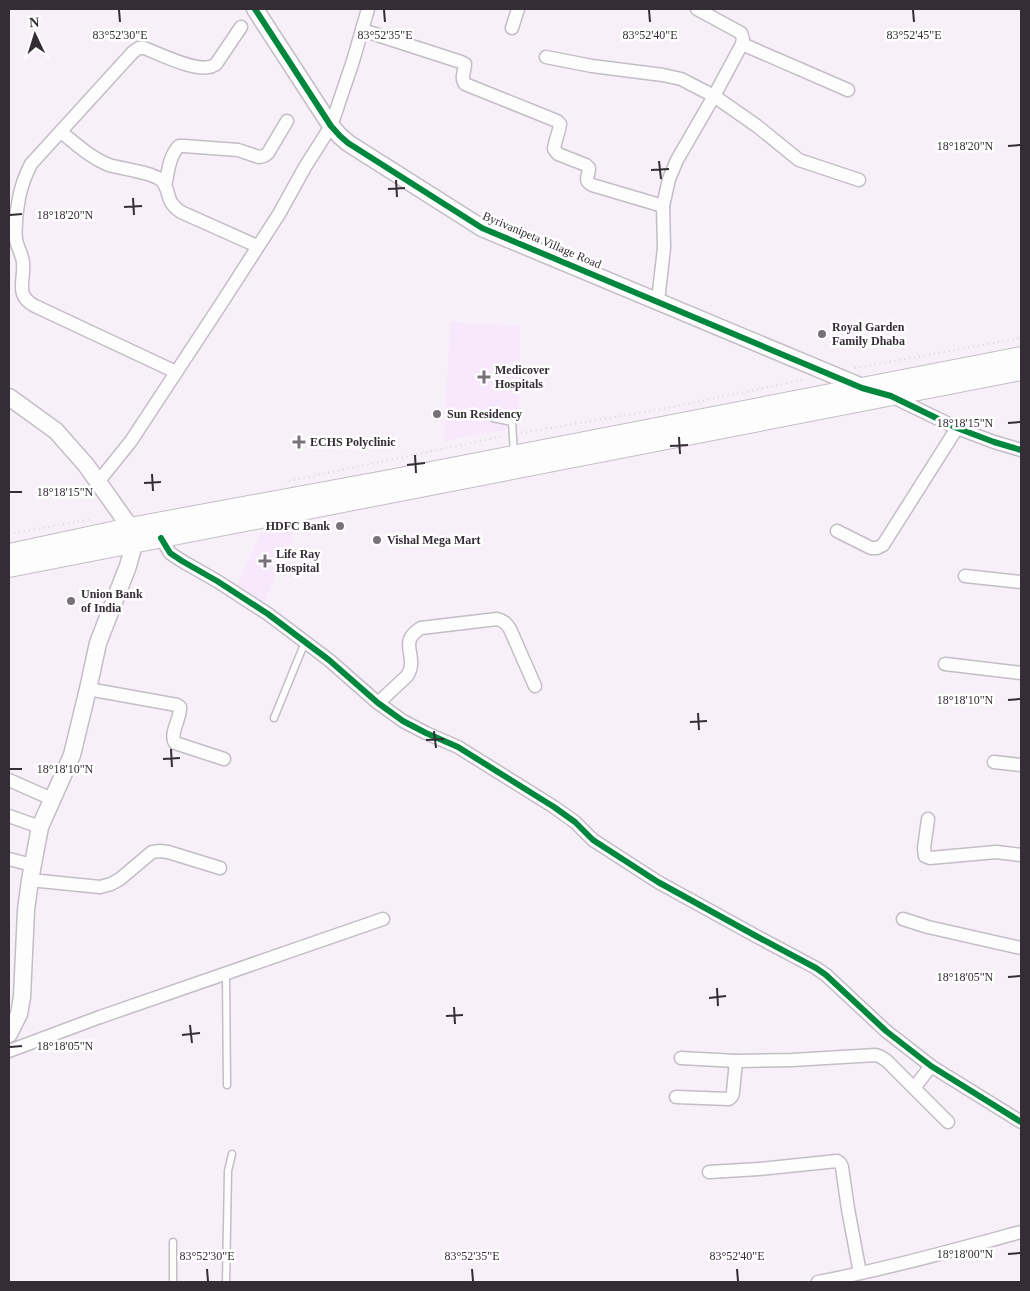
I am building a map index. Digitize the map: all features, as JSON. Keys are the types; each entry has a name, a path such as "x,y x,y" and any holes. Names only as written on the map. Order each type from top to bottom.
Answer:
{"main road":[{"path":"9,568 132,535 394,478 1021,356"},
{"path":"9,553 132,535 161,538 1021,371"}],"street":[{"name":"Byrivanipeta Village Road","path":"255,9 331,126 340,136 348,143 482,228 862,388 890,396"},
{"path":"98,482 131,440 221,304 279,214 305,167 331,126 368,9"},
{"path":"512,28 518,9"},
{"path":"658,301 664,248 663,206 669,179 677,160 714,96 743,39 741,34 698,9"},
{"path":"176,372 34,306 23,298 23,260 16,241 14,196 31,164 133,52 139,48 144,48 189,65 202,68 210,67 216,64 241,27"},
{"path":"362,30 462,62 465,64 462,77 462,81 465,84 557,121 560,124 560,130 554,149 558,154 586,165 589,168 588,183 663,206"},
{"path":"742,44 848,90"},
{"path":"546,57 681,79 714,96 757,126 799,160 859,180"},
{"path":"257,246 174,208 170,202 166,186 172,156 179,146 238,150 259,157 264,156 268,153 287,121"},
{"path":"61,132 95,158 109,164 152,176 166,186"},
{"path":"890,396 957,428 1021,450"},
{"path":"9,397 56,432 86,465 132,535 128,566 98,643 72,754 40,827 26,910 22,997 19,1014 9,1034"},
{"path":"836,532 871,548 883,545 957,428"},
{"path":"161,538 170,553 218,581 268,614 329,660 378,703 404,721 458,747 554,807 575,822 593,840 658,882 816,968 886,1030 932,1066 1021,1122"},
{"path":"965,576 1021,582"},
{"path":"378,703 410,671 412,663 409,643 413,632 421,628 497,619 502,620 510,629 535,686"},
{"path":"944,664 1021,672"},
{"path":"88,689 177,705 180,708 180,712 173,736 175,743 224,759"},
{"path":"994,762 1021,765"},
{"path":"9,780 52,799"},
{"path":"9,816 40,827"},
{"path":"928,819 924,848 925,856 930,858 996,852 1021,855"},
{"path":"9,859 31,873 100,887 120,879 152,852 168,852 220,868"},
{"path":"9,1052 100,1017 383,919"},
{"path":"903,919 928,927 1021,948"},
{"path":"680,1058 736,1061 876,1055 887,1061 948,1122"},
{"path":"676,1097 729,1099 732,1096 736,1061"},
{"path":"914,1088 932,1066"},
{"path":"709,1172 831,1162 840,1163 860,1273"},
{"path":"818,1282 948,1252 1021,1232"}],"lane":[{"path":"493,418 512,422 514,454"},
{"path":"274,718 305,642"},
{"path":"226,974 227,1085"},
{"path":"226,1282 228,1171 232,1154"},
{"path":"173,1242 173,1282"}],"shaded area":[{"name":"Medicover Hospitals","path":"450,322 520,326 519,427 444,441"},
{"name":"Life Ray Hospital","path":"298,525 263,605 235,588 261,533"}],"cycle path":[{"path":"255,9 331,126 340,136 348,143 482,228 862,388 891,396 957,428 1021,450"},
{"path":"161,538 170,553 268,614 329,660 378,703 403,721 458,747 554,807 575,822 593,840 658,882 816,968 886,1031 931,1066 1021,1122"}],"place":[{"name":"Royal Garden Family Dhaba","path":"822,334"},
{"name":"Medicover Hospitals","path":"484,377"},
{"name":"Sun Residency","path":"437,414"},
{"name":"ECHS Polyclinic","path":"299,442"},
{"name":"HDFC Bank","path":"340,526"},
{"name":"Vishal Mega Mart","path":"377,540"},
{"name":"Life Ray Hospital","path":"265,561"},
{"name":"Union Bank of India","path":"71,601"}]}
